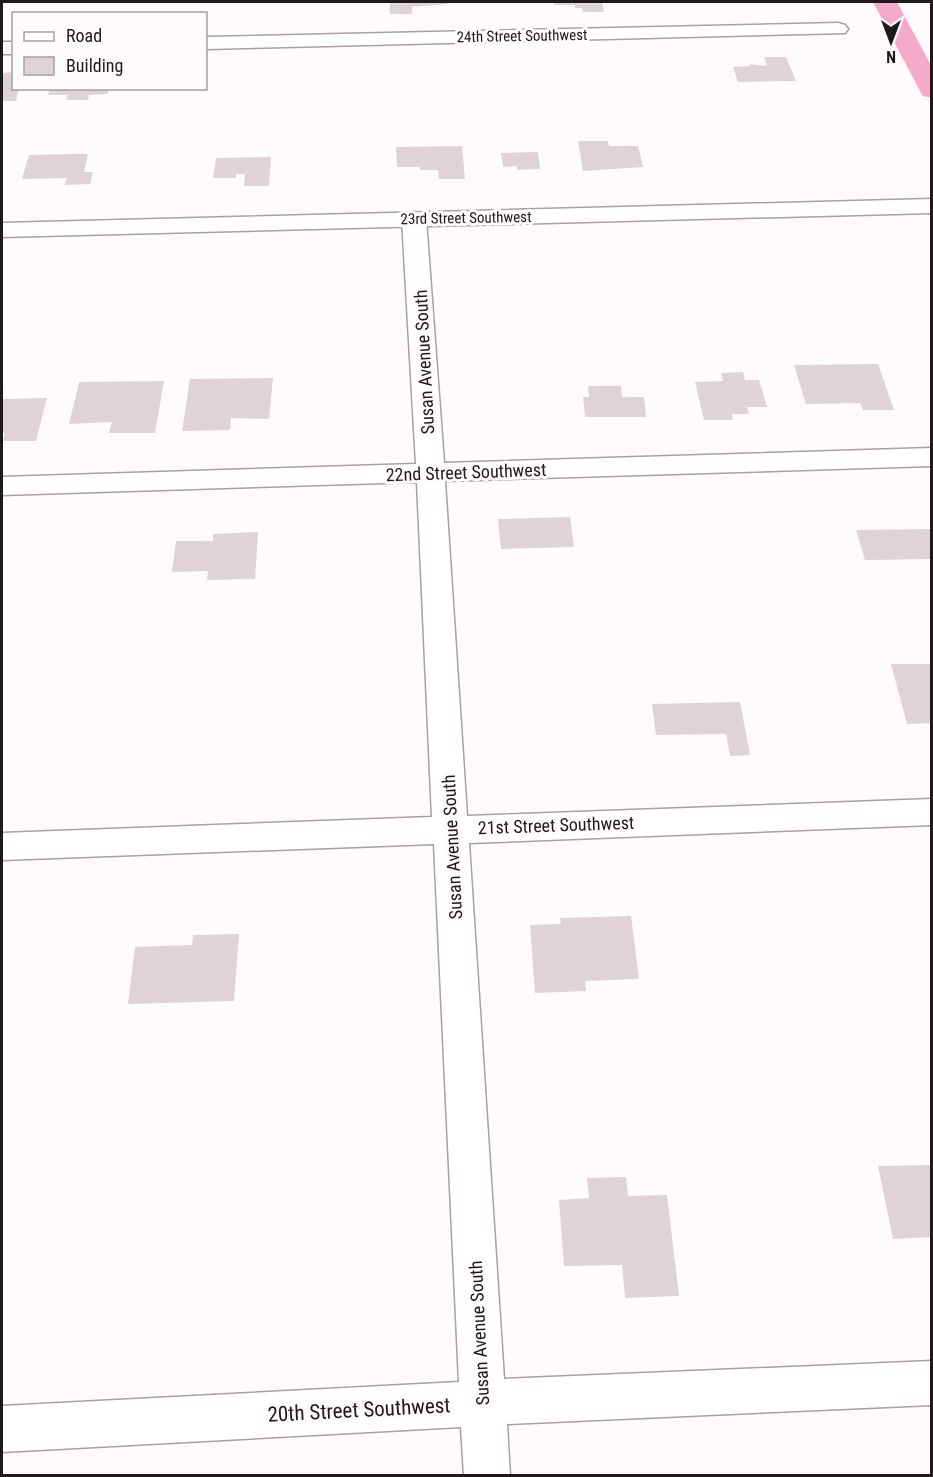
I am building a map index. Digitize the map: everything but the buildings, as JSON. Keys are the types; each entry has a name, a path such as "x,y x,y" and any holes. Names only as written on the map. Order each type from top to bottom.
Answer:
{"street":[{"name":"24th Street Southwest","path":"207,43 838,29"},
{"name":"23rd Street Southwest","path":"2,230 932,206"},
{"name":"Susan Avenue South","path":"414,219 451,829 486,1476"},
{"name":"22nd Street Southwest","path":"2,486 932,458"},
{"name":"21st Street Southwest","path":"2,848 932,812"},
{"name":"20th Street Southwest","path":"2,1429 482,1403 932,1383"}],"waterway":[{"path":"885,2 932,91"}]}
